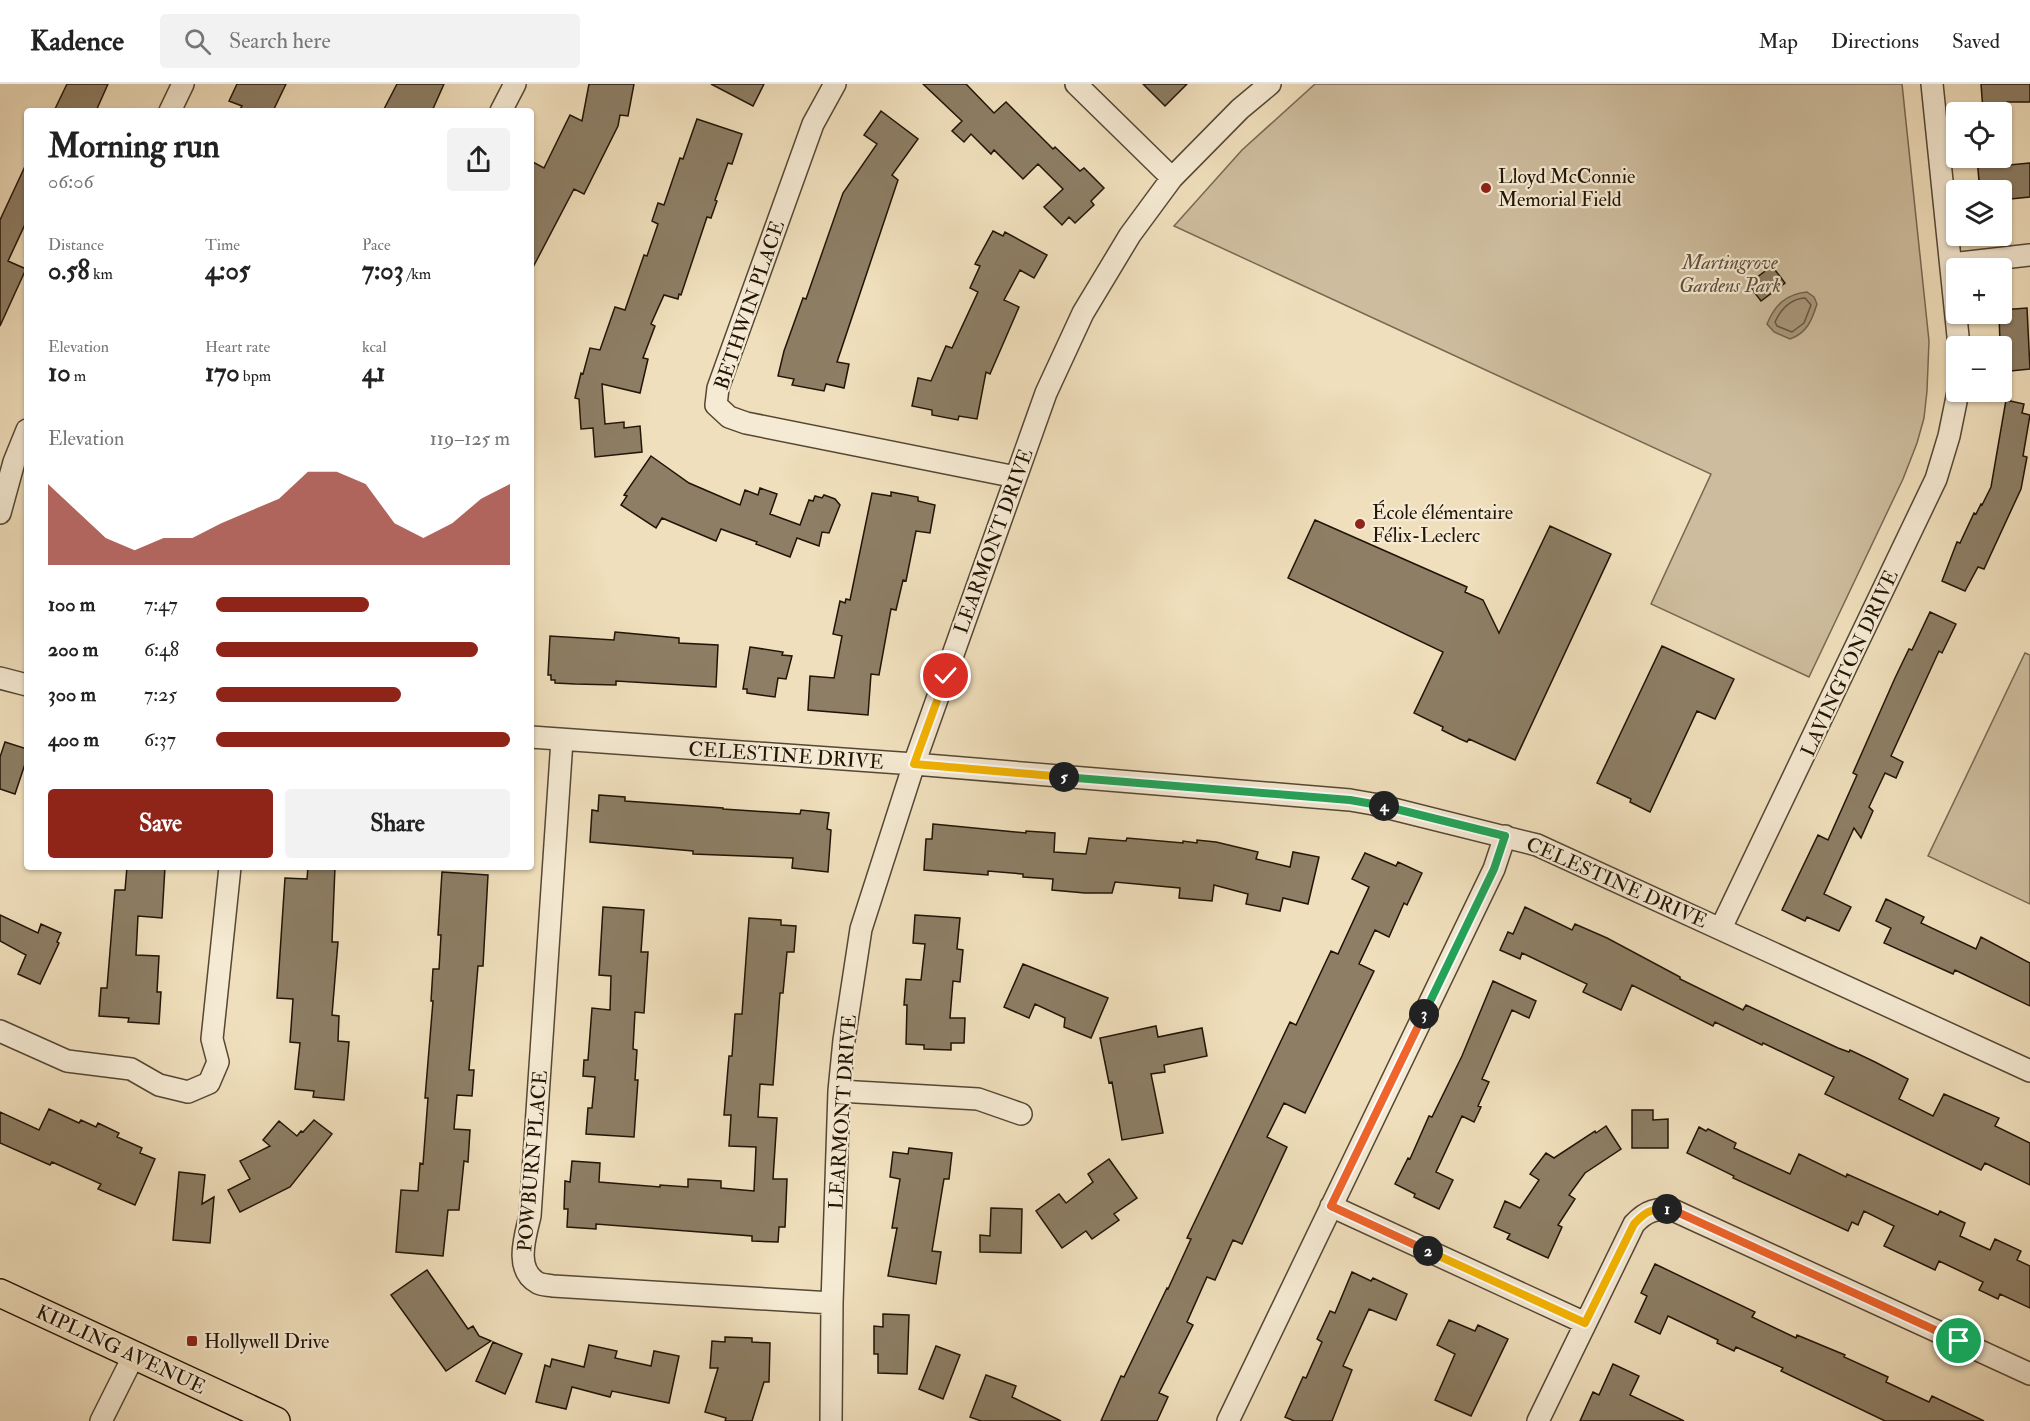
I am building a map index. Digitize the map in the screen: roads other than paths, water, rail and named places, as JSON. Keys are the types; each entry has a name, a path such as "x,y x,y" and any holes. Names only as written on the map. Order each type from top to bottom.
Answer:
{"main road":[{"name":"KIPLING AVENUE","path":"0,1293 276,1421"}],"street":[{"path":"171,108 183,84"},
{"path":"503,108 515,84"},
{"name":"BETHWIN PLACE","path":"835,84 813,124 718,388 716,405 729,417 746,423 1016,477"},
{"path":"1076,84 1173,178"},
{"name":"LEARMONT DRIVE","path":"835,1420 832,1303 839,1090 844,1040 861,929 914,764 1046,393 1083,313 1130,235 1173,178 1240,109 1270,84"},
{"path":"1932,84 1950,258"},
{"path":"2004,258 2030,255"},
{"name":"LAVINGTON DRIVE","path":"1721,928 1935,479 1949,436 1956,402"},
{"path":"0,513 14,462 24,437"},
{"path":"0,678 24,684"},
{"name":"CELESTINE DRIVE","path":"534,737 914,764 1350,800 1537,845 2030,1071"},
{"name":"POWBURN PLACE","path":"562,740 530,1216 522,1247 525,1271 538,1283 552,1286 832,1303"},
{"path":"1228,1421 1494,869 1505,836"},
{"path":"0,1031 66,1061 131,1069 159,1084 188,1092 209,1083 218,1062 212,1039 230,870"},
{"path":"839,1090 978,1099 1021,1114"},
{"path":"1331,1206 1585,1323"},
{"path":"1538,1421 1634,1224 1643,1214 1663,1208 1686,1216 2030,1374"},
{"path":"101,1421 134,1355"}],"water":[{"path":"1807,292 1814,297 1817,304 1805,330 1790,339 1774,332 1767,324 1778,306 1793,295"}],"place":[{"name":"Lloyd McConnie Memorial Field","path":"1486,188"},
{"name":"École élémentaire Félix-Leclerc","path":"1360,524"},
{"name":"Hollywell Drive","path":"192,1341"}],"park label":[{"name":"Martingrove Gardens Park","path":"1730,274"}]}
